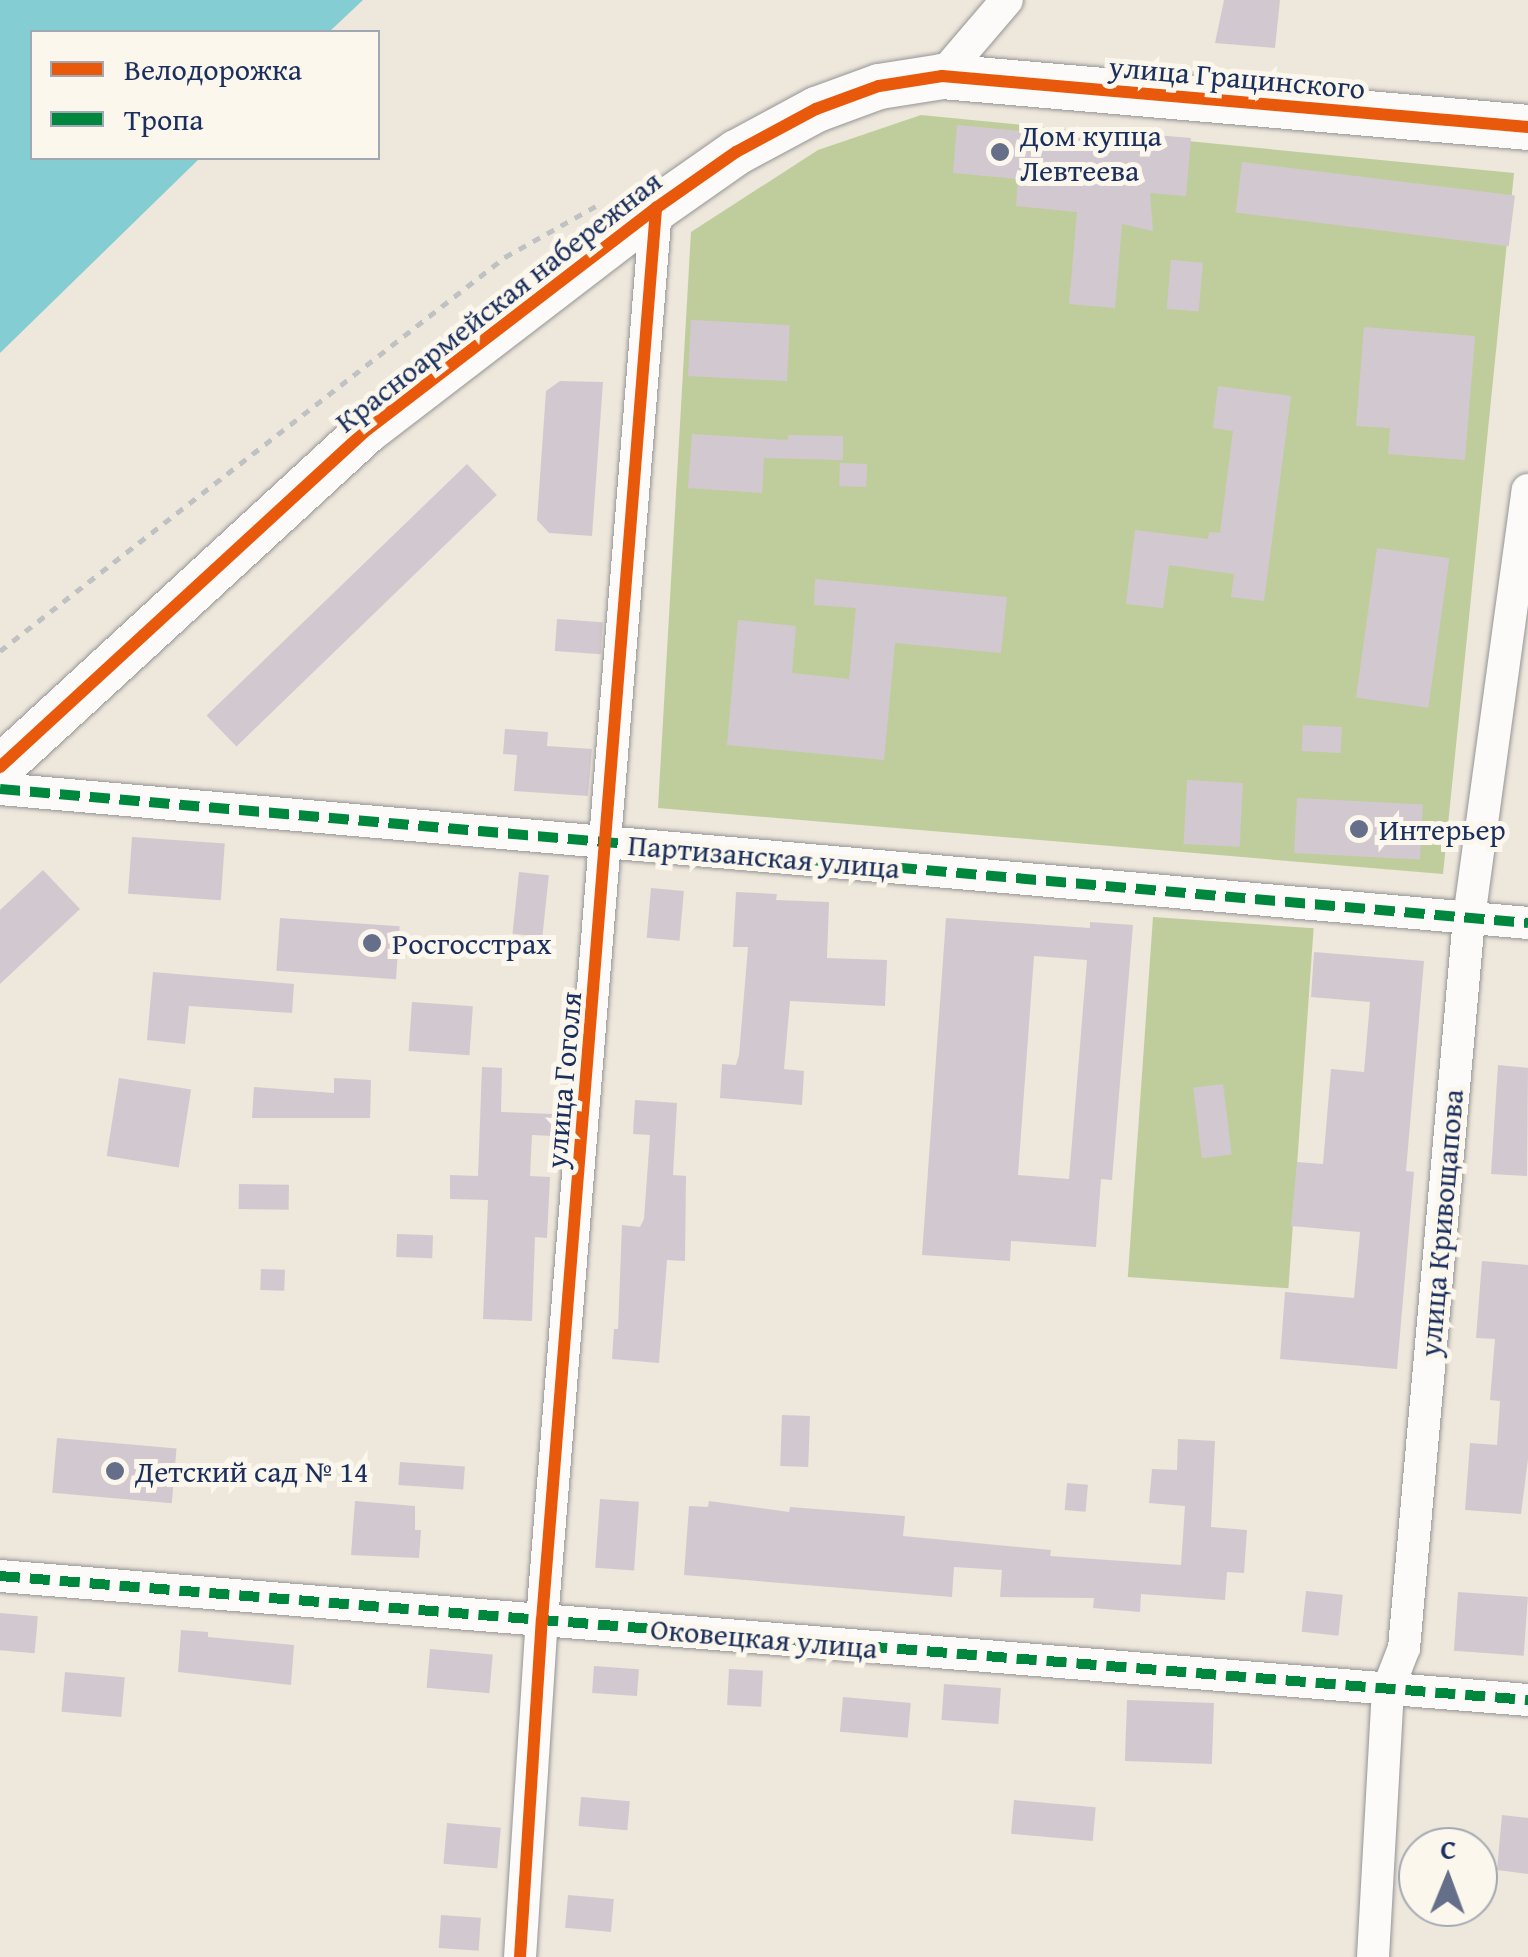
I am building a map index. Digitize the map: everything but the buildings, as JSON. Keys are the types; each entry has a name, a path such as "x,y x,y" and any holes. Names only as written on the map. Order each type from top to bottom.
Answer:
{"street":[{"path":"942,76 1007,0"},
{"name":"улица Грацинского","path":"942,76 1528,127"},
{"name":"Красноармейская набережная","path":"0,767 368,429 656,208 736,152 816,108 879,86 942,76"},
{"name":"улица Гоголя","path":"520,1957 542,1620 608,842 656,208"},
{"name":"улица Кривощапова","path":"1373,1957 1388,1689 1404,1648 1468,918 1528,490"},
{"name":"Партизанская улица","path":"0,790 1528,923"},
{"name":"Оковецкая улица","path":"0,1576 1528,1700"}],"path":[{"path":"0,651 505,257 609,198"}],"green space":[{"path":"921,115 1514,173 1443,874 658,808 691,232 818,150"},
{"path":"1153,917 1314,928 1288,1288 1128,1277"}],"water":[{"path":"0,0 363,0 331,30 30,30 30,160 198,160 0,353"}],"marked path":[{"path":"0,789 1528,923"},
{"path":"0,1576 1528,1700"}],"cycle path":[{"path":"0,767 368,429 656,208 736,152 816,109 879,86 942,76 1528,127"},
{"path":"520,1957 542,1620 656,208"}],"place":[{"name":"Дом купца Левтеева","path":"1000,152"},
{"name":"Интерьер","path":"1359,829"},
{"name":"Росгосстрах","path":"372,943"},
{"name":"Детский сад № 14","path":"115,1471"}]}
